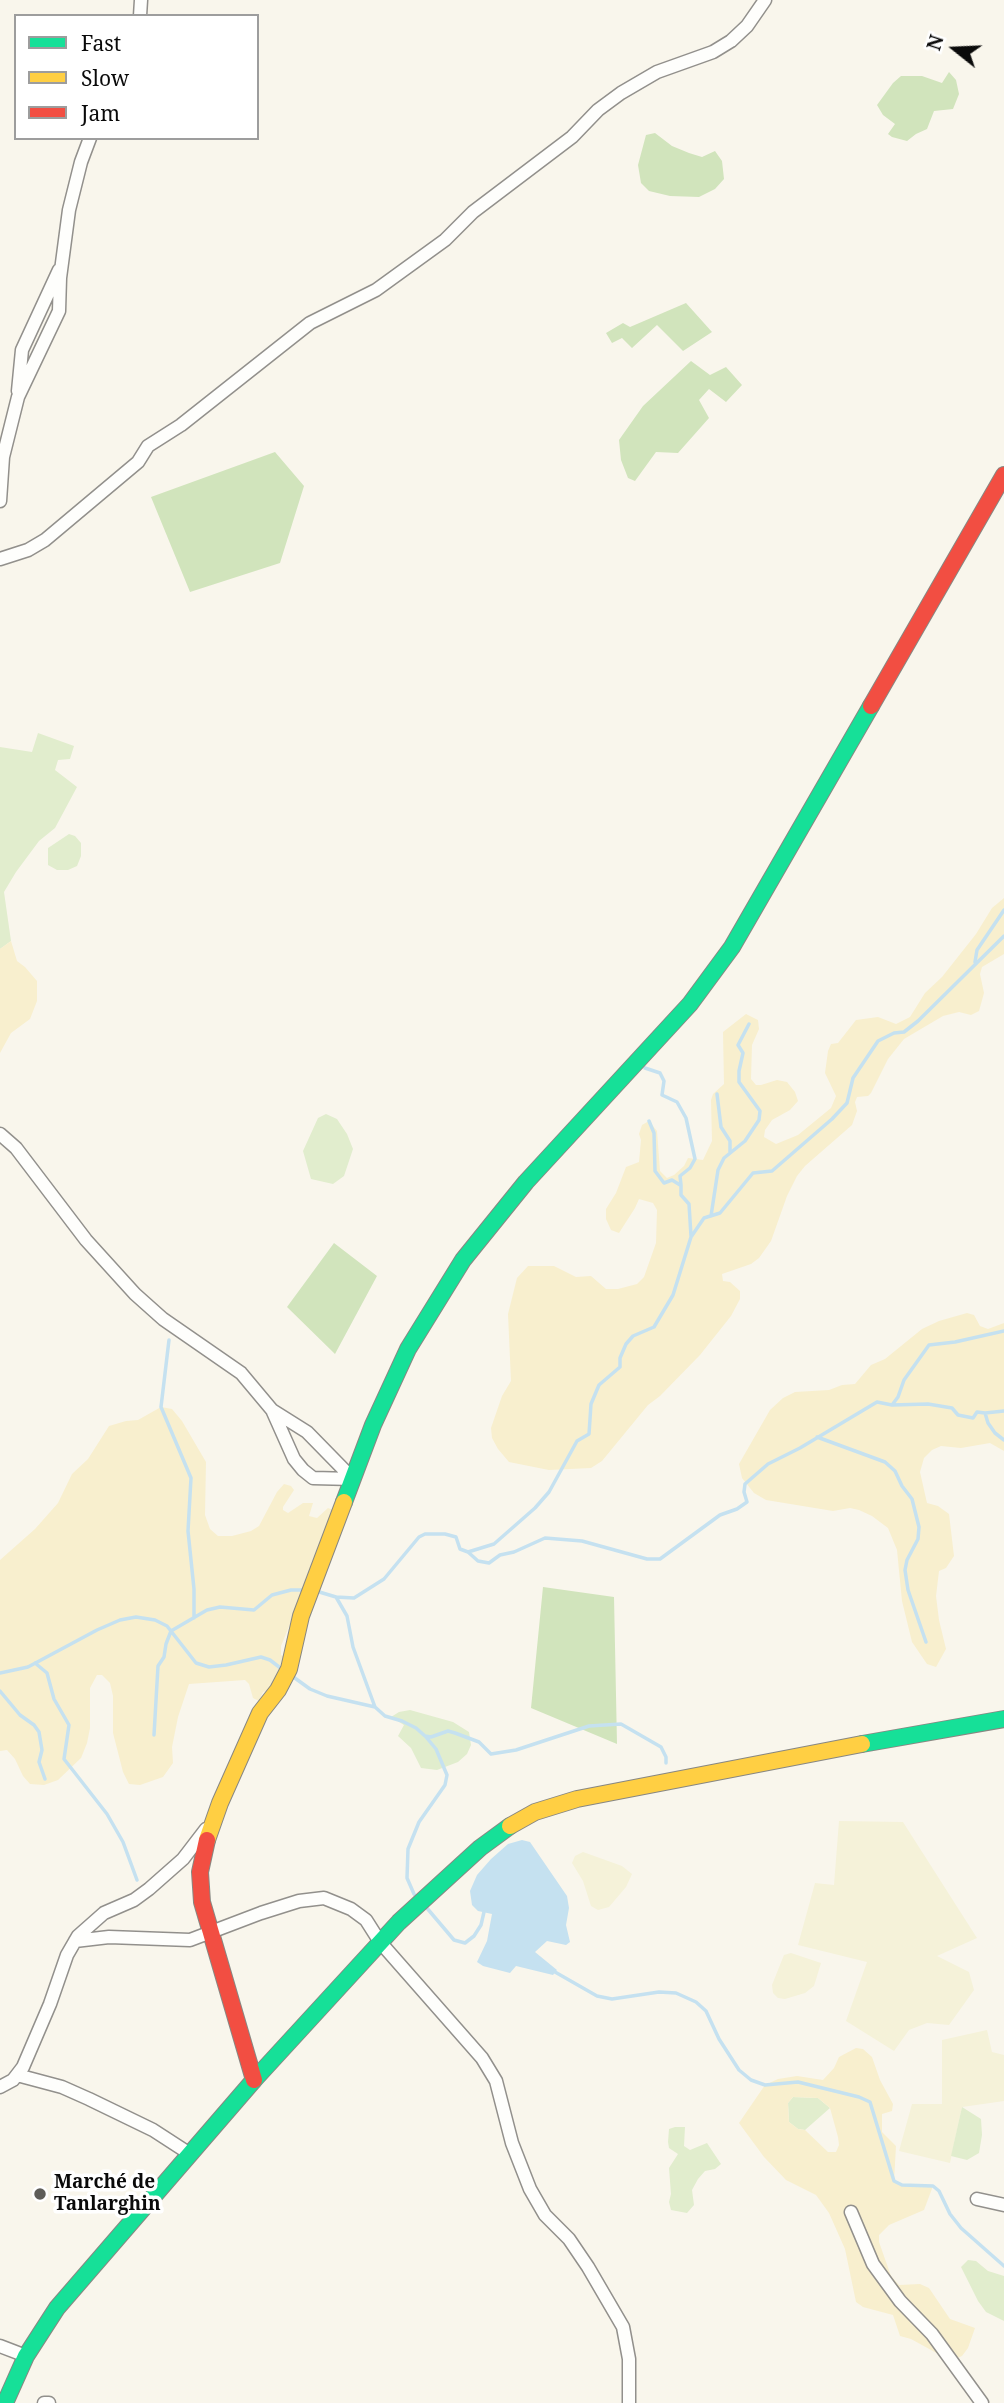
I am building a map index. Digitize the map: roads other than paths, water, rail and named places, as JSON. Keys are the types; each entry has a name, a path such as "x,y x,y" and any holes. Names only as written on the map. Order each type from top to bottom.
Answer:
{"street":[{"path":"0,559 28,550 45,540 138,462 148,446 181,425 310,323 376,290 445,240 473,212 572,137 598,110 613,99 657,72 713,52 732,41 747,26 765,0"},
{"path":"18,397 60,311 62,264 69,210 89,140"},
{"path":"0,501 3,457 18,397 22,350 62,264"},
{"path":"254,2080 202,1902 200,1872 203,1851 260,1713 289,1669 300,1616 373,1425 408,1349 463,1259 526,1182 690,1004 732,947 1004,475"},
{"path":"0,1134 16,1148 86,1240 135,1293 163,1319 241,1373 272,1410 294,1459 303,1470 313,1478 353,1479"},
{"path":"272,1410 307,1432 353,1479"},
{"path":"5,2403 26,2356 57,2308 254,2080 380,1942 480,1848 514,1823 535,1812 577,1799 720,1770 1004,1719"},
{"path":"0,2087 13,2080 32,2048 67,1955 75,1941 104,1913 134,1900 149,1889 183,1859 214,1820"},
{"path":"75,1941 109,1937 190,1940 299,1901 324,1898 351,1909 366,1920 380,1942 482,2058 496,2081 512,2143 530,2189 545,2215 569,2239 624,2327 629,2359 629,2403"},
{"path":"17,2075 62,2087 80,2095 153,2130 190,2154"},
{"path":"977,2199 1004,2205"},
{"path":"851,2212 873,2264 901,2301 932,2334 982,2403"},
{"path":"0,2346 26,2356"}],"water":[{"path":"522,1840 530,1842 567,1896 569,1908 566,1925 570,1942 566,1945 547,1941 535,1952 557,1970 553,1975 516,1966 510,1973 477,1962 487,1941 492,1914 478,1911 472,1905 470,1891 477,1875 491,1859 508,1844"}],"waterway":[{"path":"975,962 977,950 1004,910"},
{"path":"468,1552 494,1544 549,1492 577,1441 589,1434 591,1404 599,1385 620,1367 620,1358 633,1336 654,1327 673,1295 691,1237 704,1218 720,1213 753,1173 772,1171 832,1119 847,1103 853,1078 878,1041 894,1033 904,1032 918,1021 1004,936"},
{"path":"711,1216 718,1170 724,1158 745,1141 759,1120 760,1111 739,1082 743,1053 738,1045 749,1024"},
{"path":"645,1068 660,1073 664,1081 662,1095 677,1102 686,1118 695,1159 690,1168 680,1176 681,1195 689,1204 691,1236"},
{"path":"717,1094 721,1127 730,1141 730,1152"},
{"path":"649,1121 654,1133 655,1171 664,1183 672,1180 680,1185"},
{"path":"336,1597 354,1598 384,1579 419,1537 425,1534 456,1537 460,1549 478,1561 489,1563 500,1555 514,1552 545,1538 582,1541 647,1559 660,1559 720,1515 747,1502 745,1484 768,1464 877,1402 892,1405 904,1380 929,1345 1004,1331"},
{"path":"169,1340 161,1407 191,1478 188,1531 194,1618"},
{"path":"892,1405 928,1404 952,1408 958,1415 973,1418 977,1412 985,1413 995,1433 1004,1440"},
{"path":"985,1413 1004,1411"},
{"path":"817,1437 885,1462 895,1471 912,1499 919,1527 918,1539 905,1570 908,1590 926,1642"},
{"path":"154,1735 158,1666 164,1657 171,1631 207,1610 220,1607 254,1610 272,1595 304,1590"},
{"path":"316,1591 336,1597 347,1616 353,1647 375,1707 385,1716 402,1721 425,1736 431,1737 448,1731 479,1742 491,1754 516,1750 589,1726 621,1724 661,1747 666,1763"},
{"path":"0,1673 28,1667 97,1630 120,1620 136,1617 155,1620 167,1626 196,1663 209,1667 261,1657 283,1670"},
{"path":"35,1663 47,1673 54,1699 69,1725 64,1759 107,1814 123,1842 137,1880"},
{"path":"292,1676 310,1689 327,1696 375,1707"},
{"path":"0,1691 39,1732 42,1750 39,1762 45,1779"},
{"path":"418,1899 407,1878 408,1849 419,1822 445,1785 447,1775 436,1749 426,1737"},
{"path":"426,1907 454,1940 465,1943 481,1925 484,1912"},
{"path":"555,1972 597,1996 612,1999 659,1992 676,1993 696,2002 706,2011 719,2039 739,2070 751,2080 765,2085 798,2082 870,2102 894,2181 902,2185 933,2186 939,2191 950,2214 961,2228 1004,2266"}],"place":[{"name":"Marché de Tanlarghin","path":"40,2194"}]}
